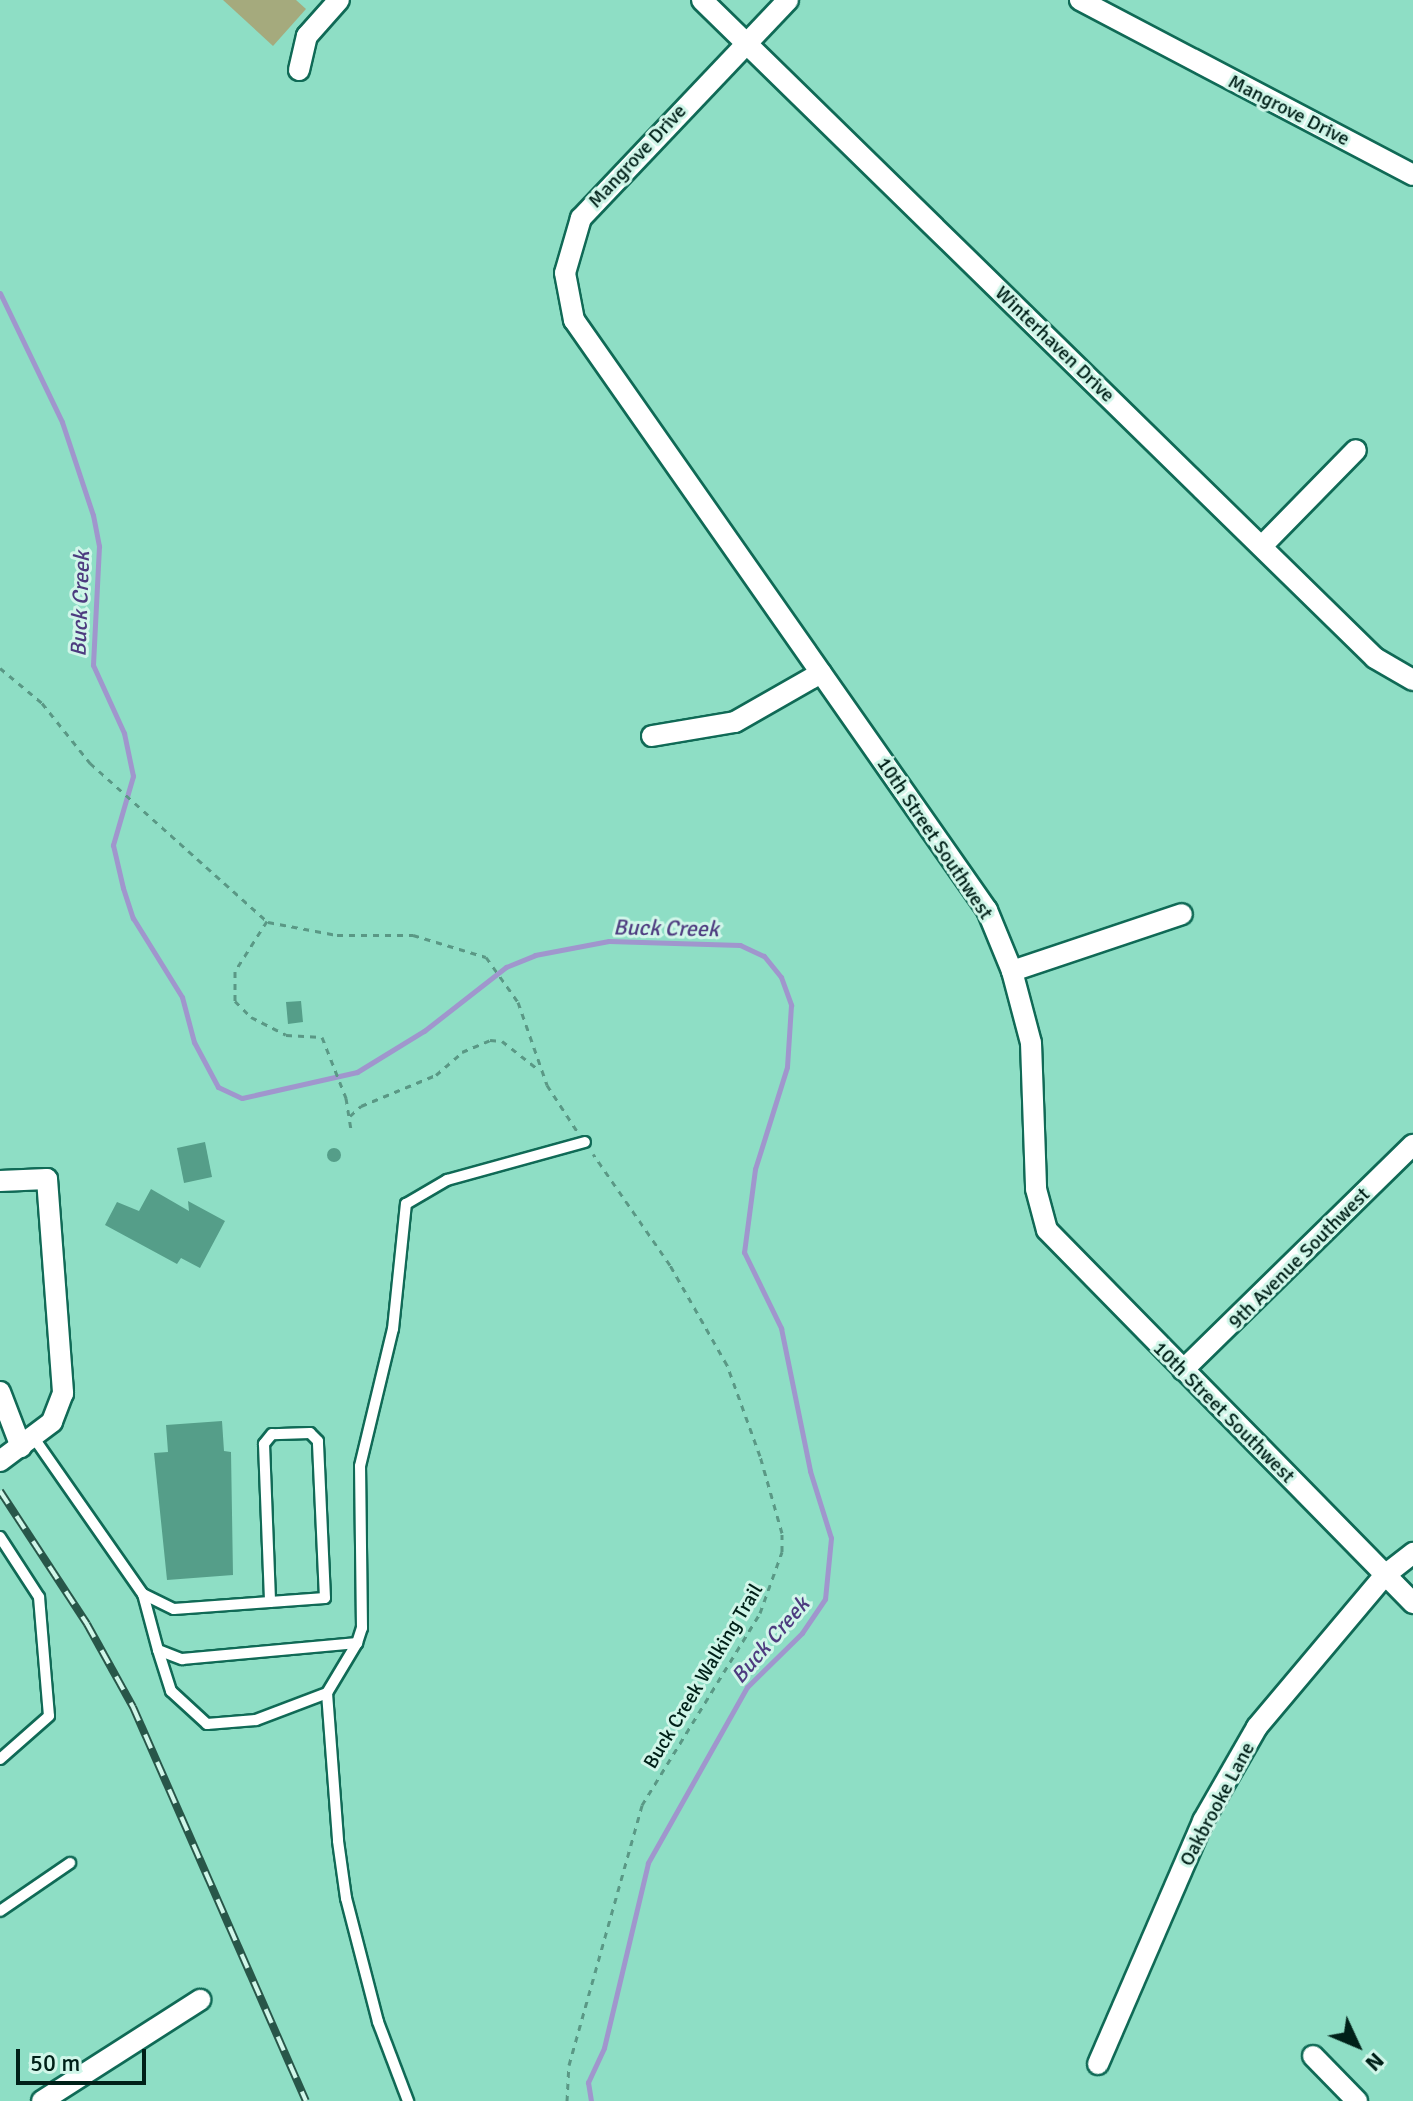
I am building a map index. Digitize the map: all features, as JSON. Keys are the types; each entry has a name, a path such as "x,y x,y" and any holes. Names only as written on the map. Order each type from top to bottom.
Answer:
{"street":[{"path":"299,70 307,36 339,0"},
{"name":"Winterhaven Drive","path":"702,0 1375,658 1413,680"},
{"name":"Mangrove Drive","path":"588,343 574,320 565,273 574,229 612,179 788,0"},
{"name":"Mangrove Drive","path":"1080,0 1413,175"},
{"name":"10th Street Southwest","path":"588,343 970,883 1012,971 1031,1043 1042,1219 1057,1244 1413,1603"},
{"path":"1262,546 1356,450"},
{"path":"652,736 735,722 821,673"},
{"path":"1012,971 1182,914"},
{"name":"9th Avenue Southwest","path":"1183,1370 1413,1145"},
{"path":"0,1181 47,1179 63,1403 28,1442 0,1461"},
{"path":"0,1392 28,1442"},
{"name":"Oakbrooke Lane","path":"1098,2064 1222,1785 1257,1727 1385,1575 1413,1553"},
{"path":"42,2101 200,2000"},
{"path":"1313,2056 1357,2101"}],"lane":[{"path":"408,2101 378,2022 346,1898 327,1693 357,1643 362,1628 360,1466 393,1329 406,1204 447,1180 585,1142"},
{"path":"143,1594 174,1609 325,1598 318,1441 310,1433 272,1434 264,1444 270,1602"},
{"path":"28,1442 143,1594 171,1691 207,1724 256,1720 327,1693"},
{"path":"0,1537 39,1597 49,1688 49,1716 0,1759"},
{"path":"158,1650 182,1659 357,1643"},
{"path":"0,1911 70,1863"}],"path":[{"path":"0,668 42,703 92,765 267,921 235,971 235,1001 241,1010 286,1035 322,1037 350,1116 351,1129"},
{"name":"Buck Creek Walking Trail","path":"267,921 289,929 337,935 384,932 424,937 472,949 490,964 518,1002 541,1071 585,1142 670,1265 727,1365 760,1456 782,1552 760,1613 642,1805 569,2065 567,2101"},
{"path":"350,1116 361,1106 436,1075 462,1052 490,1040 502,1041 541,1071"}],"green space":[{"path":"223,0 296,0 306,9 273,46"}],"building":[{"path":"301,1001 303,1022 288,1024 286,1002"},
{"path":"205,1142 212,1177 184,1183 177,1148"},
{"path":"334,1148 341,1155 334,1162 327,1155"},
{"path":"151,1189 189,1211 188,1201 225,1221 200,1268 181,1258 177,1264 105,1225 117,1202 139,1211"},
{"path":"222,1421 224,1451 231,1452 233,1575 167,1580 154,1453 168,1452 166,1425"}],"waterway":[{"name":"Buck Creek","path":"0,293 62,422 93,515 99,546 93,665 124,733 133,776 113,845 123,888 133,918 182,997 194,1042 218,1087 242,1098 357,1072 424,1031 506,967 535,955 609,941 740,945 764,956 781,977 791,1005 787,1067 755,1169 744,1252 781,1328 810,1471 831,1538 825,1599 802,1633 747,1687 648,1863 604,2048 588,2082 591,2101"}],"railway":[{"path":"0,1491 87,1624 133,1707 306,2101"}]}
